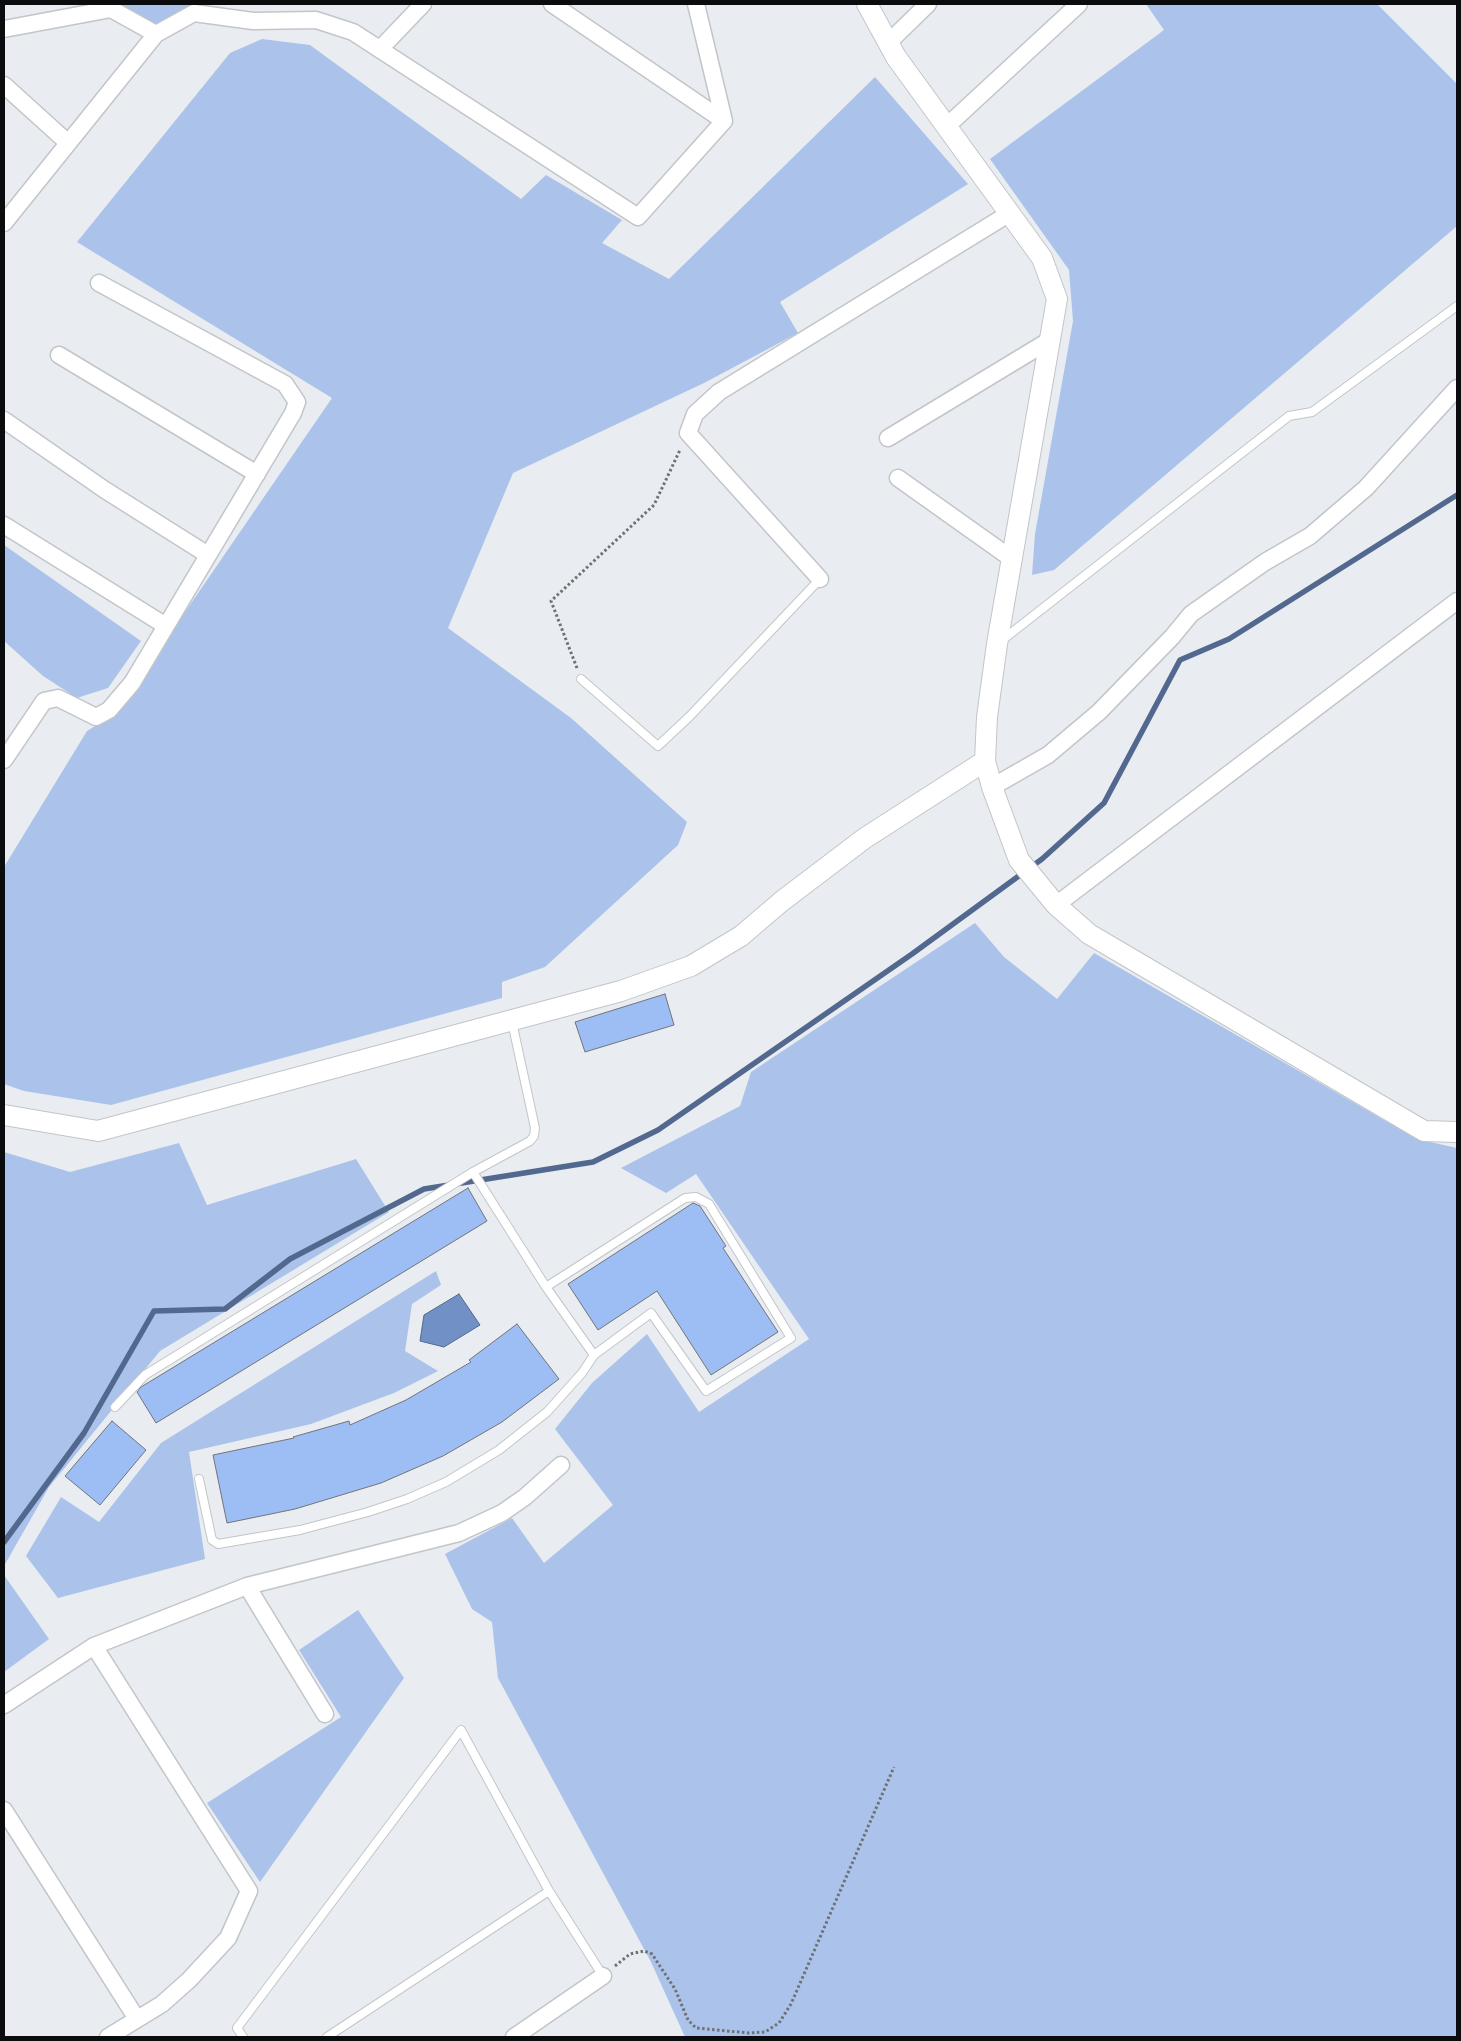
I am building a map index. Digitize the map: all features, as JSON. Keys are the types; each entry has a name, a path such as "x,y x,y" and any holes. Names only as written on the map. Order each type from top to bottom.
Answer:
{"street":[{"path":"380,49 423,4"},
{"path":"552,4 724,121"},
{"path":"696,4 724,121"},
{"path":"867,4 896,57 1042,258 1057,299 987,717 985,761 992,787 1019,860 1056,904 1088,934 1424,1130 1457,1132"},
{"path":"888,43 928,4"},
{"path":"947,126 1079,4"},
{"path":"4,29 111,9 156,34"},
{"path":"4,223 67,142 156,34 194,13 253,21 316,20 353,32 638,216 724,121"},
{"path":"4,85 67,142"},
{"path":"820,579 688,433 694,414 719,392 1010,213"},
{"path":"5,753 44,701 58,698 96,717 109,710 132,683 293,413 296,402 285,384 99,283"},
{"path":"888,438 1050,340"},
{"path":"59,355 257,474"},
{"path":"992,787 1048,755 1099,712 1172,637 1191,614 1264,562 1310,536 1366,488 1457,388"},
{"path":"4,420 105,490 208,555"},
{"path":"898,478 1012,559"},
{"path":"4,526 166,626"},
{"path":"1056,904 1457,601"},
{"path":"4,1115 98,1131 620,991 691,966 741,936 782,901 865,838 985,761"},
{"path":"4,1705 94,1646 247,1586 460,1533 502,1513 561,1465"},
{"path":"247,1586 325,1714"},
{"path":"94,1646 249,1891 228,1938 189,1980 162,2004 108,2037"},
{"path":"4,1810 136,2019"},
{"path":"514,2037 603,1976"}],"lane":[{"path":"998,644 1289,416 1312,412 1457,306"},
{"path":"581,679 658,746 690,716 820,579"},
{"path":"115,1408 145,1375 473,1172 530,1141 534,1136 535,1128 511,1020"},
{"path":"473,1172 546,1287 594,1355"},
{"path":"199,1479 212,1540 218,1544 300,1530 407,1500 446,1482 499,1450 547,1412 582,1373 594,1355 651,1313 706,1391 791,1338 709,1204 696,1197 685,1198 546,1287"},
{"path":"243,2037 237,2028 462,1730 548,1891 603,1976"},
{"path":"327,2037 548,1891"}],"path":[{"path":"581,679 551,600 654,505 688,433"},
{"path":"603,1976 630,1954 644,1952 652,1954 675,1989 688,2020 696,2028 749,2033 766,2032 778,2022 791,2004 894,1767"}],"shaded area":[{"path":"114,4 201,4 145,34"},
{"path":"1146,4 1377,4 1457,84 1457,226 1054,570 1032,575 1035,534 1073,321 1069,270 990,159 1164,30"},
{"path":"262,39 310,45 521,199 546,175 622,220 602,243 669,279 875,77 968,184 780,302 798,333 704,383 513,473 448,628 571,718 687,822 678,845 545,967 502,982 502,998 111,1105 24,1091 4,1084 4,867 87,731 115,714 332,398 77,242 230,53"},
{"path":"4,545 141,641 108,688 77,698 43,676 4,641"},
{"path":"975,923 1004,957 1057,999 1094,953 1417,1139 1457,1148 1457,2037 685,2037 651,1962 498,1678 492,1622 472,1609 445,1554 512,1518 544,1563 613,1505 555,1429 592,1383 647,1334 699,1412 809,1339 696,1174 666,1193 621,1168 740,1106 751,1072"},
{"path":"179,1143 207,1205 356,1159 389,1212 160,1351 49,1487 4,1566 4,1152 70,1172"},
{"path":"436,1271 441,1285 412,1304 405,1351 438,1371 394,1393 311,1424 189,1452 205,1559 58,1598 26,1556 61,1497 99,1522 161,1443"},
{"path":"459,1294 480,1325 444,1347 420,1341 424,1315"},
{"path":"4,1575 49,1639 4,1672"},
{"path":"358,1610 404,1678 260,1882 207,1803 341,1717 299,1650"}],"building":[{"path":"665,994 674,1025 585,1052 575,1022"},
{"path":"468,1188 487,1221 156,1423 137,1392 141,1387"},
{"path":"693,1203 700,1206 726,1246 723,1248 778,1332 711,1375 657,1291 598,1330 568,1284"},
{"path":"517,1324 559,1379 502,1422 443,1456 381,1483 295,1509 227,1523 213,1455 294,1438 349,1421 350,1425 406,1400 471,1362 469,1360"},
{"path":"112,1421 146,1450 100,1505 65,1476"}],"waterway":[{"path":"4,1542 84,1433 154,1311 225,1309 290,1259 424,1189 593,1162 658,1130 912,954 1042,859 1104,803 1180,660 1229,639 1457,495"}]}
